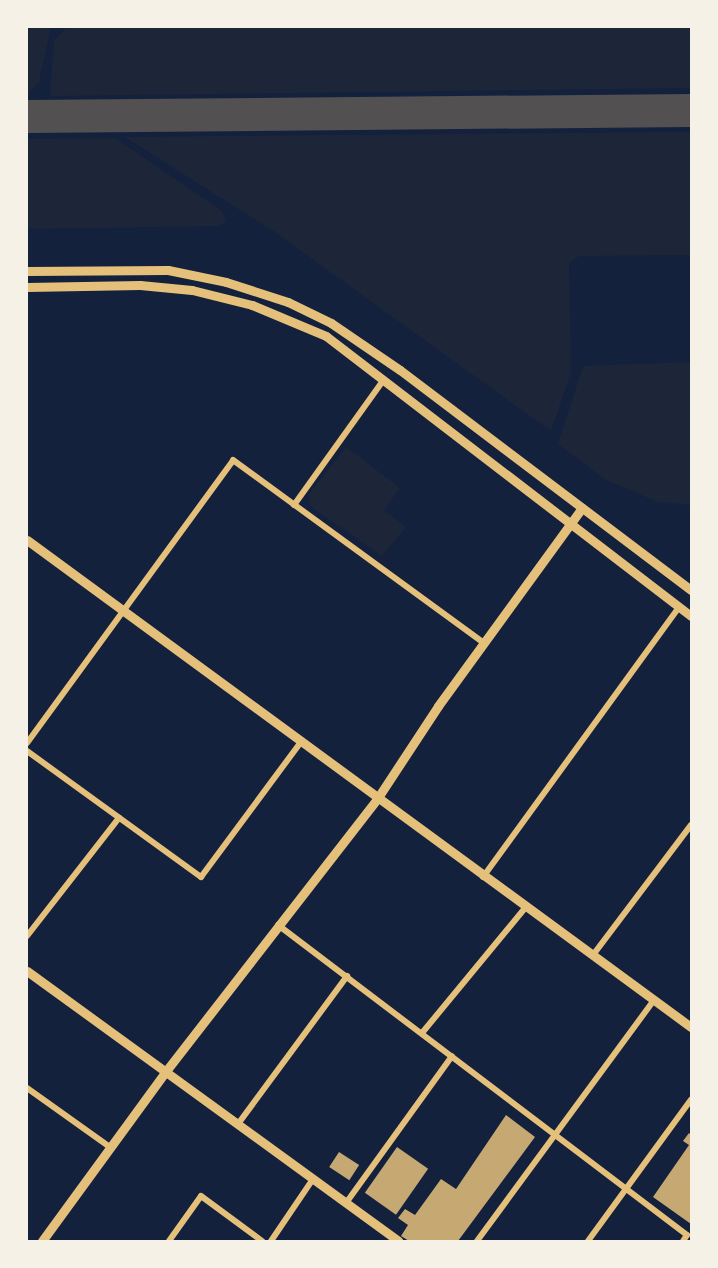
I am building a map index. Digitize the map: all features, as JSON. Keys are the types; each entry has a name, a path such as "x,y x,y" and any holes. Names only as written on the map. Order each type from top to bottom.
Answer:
{"street":[{"path":"27,271 168,270 226,282 288,302 331,323 400,370 691,590"},
{"path":"27,287 140,285 226,297 326,336 382,382 691,616"},
{"path":"294,504 382,382"},
{"path":"27,743 233,460 484,644"},
{"path":"42,1241 166,1071 377,800 484,644 582,508"},
{"path":"27,540 377,800 690,1024"},
{"path":"483,877 679,606"},
{"path":"27,751 201,877 301,742"},
{"path":"27,936 119,818"},
{"path":"593,955 691,825"},
{"path":"422,1033 525,908"},
{"path":"278,925 687,1235 683,1241"},
{"path":"27,971 398,1241"},
{"path":"238,1124 347,976"},
{"path":"477,1241 654,1000"},
{"path":"346,1203 452,1056"},
{"path":"27,1088 111,1148"},
{"path":"588,1241 691,1100"},
{"path":"271,1241 313,1179"},
{"path":"169,1241 201,1196 262,1241"}],"shaded area":[{"path":"27,27 51,27 39,82 27,94"},
{"path":"67,27 691,27 691,88 50,96 54,41"},
{"path":"691,132 691,255 579,256 569,263 571,372 551,431 272,230 125,137"},
{"path":"115,138 222,211 226,222 217,226 27,229 27,139"},
{"path":"691,362 691,505 658,502 606,480 558,444 583,366"},
{"path":"346,447 400,488 384,510 406,527 382,556 310,506 309,494"}],"building":[{"path":"506,1115 535,1137 458,1241 409,1241 401,1236 408,1225 398,1218 405,1209 415,1215 441,1179 456,1189"},
{"path":"689,1133 691,1135 691,1224 653,1197 689,1145 683,1141"},
{"path":"397,1147 428,1169 396,1215 365,1193"},
{"path":"339,1152 359,1165 349,1180 329,1167"}],"taxiway":[{"path":"27,116 691,110"}]}
